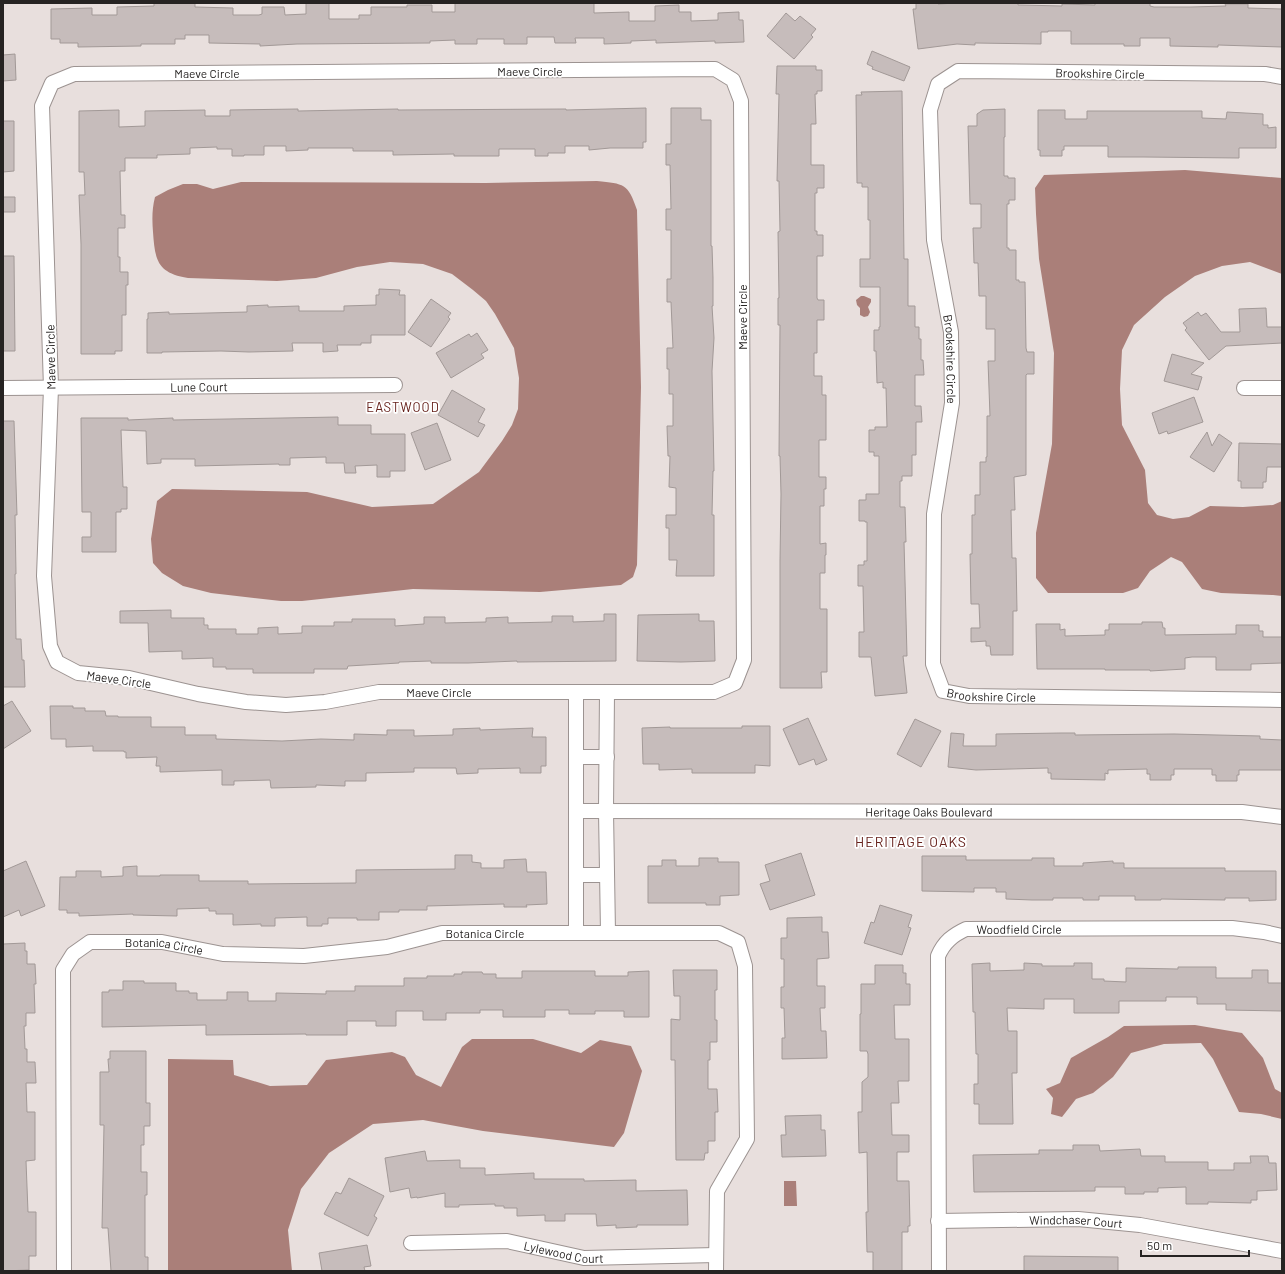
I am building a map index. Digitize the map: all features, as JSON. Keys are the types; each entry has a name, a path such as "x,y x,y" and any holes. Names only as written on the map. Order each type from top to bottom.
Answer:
{"street":[{"name":"Maeve Circle","path":"715,69 733,80 740,101 744,660 735,683 714,692 379,692 326,702 286,704 246,702 198,694 129,678 78,673 58,662 50,646 44,576 51,388 42,106 52,83 74,74 715,69"},
{"name":"Brookshire Circle","path":"1282,77 1265,74 958,71 938,84 930,110 934,240 951,332 952,403 934,514 933,664 943,691 969,696 1282,700"},
{"name":"Lune Court","path":"3,388 395,385"},
{"path":"1244,388 1282,388"},
{"path":"576,692 576,933"},
{"path":"607,692 606,811 608,933"},
{"path":"576,757 607,757"},
{"name":"Heritage Oaks Boulevard","path":"576,811 1242,812 1282,817"},
{"path":"576,874 607,875"},
{"name":"Woodfield Circle","path":"939,1271 938,956 945,943 957,933 966,929 1232,928 1282,936"},
{"name":"Botanica Circle","path":"64,1271 63,970 73,954 90,942 162,942 222,954 304,956 387,947 442,933 719,934 738,942 745,966 746,1139 717,1191 716,1271"},
{"name":"Windchaser Court","path":"938,1221 1078,1220 1140,1225 1282,1251"},
{"name":"Lylewood Court","path":"411,1243 507,1241 584,1258 716,1255"}],"shaded area":[{"path":"1185,170 1282,178 1282,274 1250,262 1222,266 1195,276 1165,297 1134,325 1122,350 1120,389 1122,425 1145,470 1148,503 1157,515 1173,519 1189,517 1210,506 1243,507 1273,505 1282,501 1282,596 1221,593 1202,589 1182,562 1171,557 1150,571 1138,588 1123,593 1048,593 1036,578 1036,533 1052,444 1054,353 1039,259 1035,188 1044,175"},
{"path":"597,181 624,186 631,194 637,210 641,387 637,565 633,577 621,585 540,592 413,589 302,601 281,601 211,593 183,586 162,573 153,563 151,539 157,501 172,489 307,492 372,507 433,504 479,472 502,441 512,425 518,409 519,378 514,348 495,314 486,301 452,274 423,264 390,262 357,267 316,278 277,281 188,278 178,276 164,269 157,258 152,223 155,197 183,184 197,184 213,189 241,182 486,183"},
{"path":"861,296 871,299 868,307 870,312 868,316 864,317 860,315 860,308 857,305 856,300"},
{"path":"1195,1025 1242,1033 1263,1058 1275,1089 1282,1093 1282,1119 1261,1114 1239,1112 1213,1059 1201,1043 1164,1044 1131,1053 1113,1077 1093,1093 1076,1099 1062,1117 1051,1114 1053,1098 1046,1089 1060,1083 1071,1058 1124,1026"},
{"path":"472,1039 533,1039 581,1053 600,1040 631,1046 642,1071 624,1133 614,1147 483,1131 423,1120 373,1124 329,1153 301,1189 288,1230 292,1271 168,1271 168,1059 233,1060 234,1075 270,1086 307,1085 326,1060 392,1052 405,1057 416,1075 441,1087 462,1047"},
{"path":"784,1181 796,1181 797,1206 784,1206"}],"building":[{"path":"154,3 195,3 195,7 233,8 233,15 259,15 262,14 262,7 284,7 285,15 306,14 306,3 329,3 329,19 359,19 359,15 371,15 371,7 432,5 432,12 455,12 455,3 594,3 594,13 629,12 629,21 655,21 655,6 679,5 679,12 691,12 691,21 718,20 718,13 739,12 739,20 743,20 744,42 715,43 715,41 656,43 656,40 604,44 604,38 575,38 576,43 555,43 554,37 527,37 527,44 504,44 504,39 477,39 477,44 455,44 455,40 430,41 430,43 297,44 260,46 260,44 209,43 209,35 185,35 185,39 175,39 175,44 78,47 78,43 60,43 60,39 51,39 51,9 92,8 92,15 117,15 117,7 154,6"},
{"path":"916,3 1018,3 1018,5 1062,6 1062,4 1095,5 1095,3 1150,3 1150,6 1154,7 1226,6 1225,4 1248,4 1248,8 1282,9 1282,47 1218,45 1218,47 1170,46 1170,38 1140,38 1140,46 1124,46 1124,44 1071,44 1071,31 1048,31 1041,32 1041,44 975,43 975,45 957,44 918,49 913,9 916,9"},
{"path":"786,13 795,21 800,16 816,29 811,35 813,37 794,59 767,36"},
{"path":"872,51 910,67 904,81 872,69 873,67 867,64"},
{"path":"15,54 16,80 3,81 3,55"},
{"path":"777,66 816,66 816,70 822,70 822,91 817,91 817,94 815,94 816,124 811,124 811,165 824,165 824,188 817,188 817,193 815,193 815,231 817,231 817,235 823,235 823,256 817,256 817,298 818,300 824,300 824,320 817,320 817,353 814,353 814,376 822,376 822,395 826,395 826,440 819,440 819,477 826,477 824,506 820,506 820,544 826,543 826,555 825,573 820,573 820,609 827,609 827,672 821,672 822,688 780,688 781,494 779,456 780,325 778,325 778,232 780,231 779,181 777,181 779,94 776,94"},
{"path":"902,91 904,259 908,259 908,306 915,306 915,327 919,327 919,339 921,339 921,360 923,360 924,375 915,375 915,406 921,406 922,422 916,422 916,455 912,455 912,476 902,476 902,481 900,481 900,507 905,507 906,542 904,542 907,656 903,656 907,693 875,696 871,657 859,657 859,632 864,632 863,586 858,586 858,565 864,565 864,561 867,561 867,522 859,521 859,500 866,500 866,494 879,494 879,456 874,456 874,452 869,452 869,430 875,430 875,427 887,427 886,388 883,388 883,382 877,383 876,351 874,351 874,330 879,330 880,327 880,287 860,287 860,259 870,259 870,220 868,220 868,187 862,187 862,183 857,183 856,95 862,95 861,92"},
{"path":"646,108 646,142 643,142 643,148 610,148 589,150 589,146 565,146 565,153 548,153 548,156 535,156 535,149 499,149 499,156 454,156 454,154 393,155 393,151 353,151 353,148 308,148 308,150 286,151 286,146 264,146 264,155 232,156 232,149 217,149 217,147 190,148 190,154 157,155 157,158 125,158 125,171 120,171 121,215 125,215 125,228 118,228 118,257 120,257 120,272 128,272 128,285 126,285 126,315 122,315 122,351 115,351 115,354 81,354 81,244 79,195 85,195 84,172 79,172 79,111 119,110 119,127 145,126 145,111 205,110 205,116 230,116 230,110 566,110"},
{"path":"671,108 701,108 701,120 711,120 711,246 714,338 712,371 714,471 712,515 714,515 714,576 676,576 677,560 669,560 669,528 666,528 666,515 676,515 676,488 669,487 670,456 668,456 667,426 673,426 673,394 669,394 669,369 667,369 667,348 673,348 671,302 667,302 667,279 671,279 671,230 666,230 666,209 671,209 670,165 666,165 666,144 671,144"},
{"path":"1005,109 1004,176 1008,176 1008,178 1015,178 1015,200 1009,200 1009,204 1007,204 1007,248 1009,248 1009,250 1016,250 1016,280 1019,280 1019,282 1025,282 1026,348 1027,352 1034,352 1034,374 1026,375 1026,475 1014,477 1015,510 1011,510 1012,558 1016,558 1017,611 1013,611 1013,655 991,655 990,646 986,646 986,641 971,642 971,628 980,628 979,604 971,604 970,554 972,554 972,515 975,515 975,495 980,495 980,462 986,462 987,457 987,416 990,416 988,361 995,361 995,329 986,329 986,296 979,296 978,263 974,263 973,228 981,228 981,204 970,204 968,126 977,126 977,114 983,110"},
{"path":"1038,110 1065,110 1065,119 1087,119 1087,111 1202,111 1202,118 1226,119 1227,112 1263,114 1263,125 1268,125 1268,128 1276,127 1276,148 1239,148 1239,158 1108,157 1108,146 1064,146 1062,156 1040,156 1040,150 1038,150"},
{"path":"3,121 14,121 14,171 3,172"},
{"path":"3,197 15,197 15,212 3,212"},
{"path":"3,256 14,256 15,351 3,351"},
{"path":"379,289 400,290 399,295 405,295 405,335 371,335 371,343 361,343 361,345 337,345 338,351 323,352 323,343 292,343 293,351 147,353 148,313 169,312 169,314 247,312 247,306 268,305 268,307 299,306 299,311 344,311 344,306 376,305 376,295 379,295"},
{"path":"431,299 451,313 448,317 450,319 431,347 408,332"},
{"path":"1266,308 1267,327 1282,327 1282,343 1226,346 1209,360 1185,330 1187,328 1183,323 1198,312 1201,316 1206,313 1221,332 1240,332 1239,309"},
{"path":"477,333 488,350 481,354 484,358 451,378 436,353 469,334 471,337"},
{"path":"1172,354 1204,363 1191,374 1202,377 1198,390 1164,381"},
{"path":"452,390 485,409 478,422 485,425 478,437 438,415"},
{"path":"1194,397 1203,422 1168,434 1167,431 1159,434 1152,413"},
{"path":"338,417 338,425 371,425 371,434 405,434 405,471 390,471 390,477 377,477 377,465 355,466 356,473 345,473 344,463 326,463 326,457 290,458 290,465 195,466 195,459 161,459 161,463 147,464 146,431 121,430 123,487 127,487 127,509 121,509 121,512 116,512 116,552 82,552 82,537 91,537 91,512 82,512 81,418 128,418 128,420 173,418 173,420"},
{"path":"3,421 14,421 17,515 15,515 16,639 21,639 22,660 24,660 25,687 3,687"},
{"path":"437,423 451,460 425,470 411,433"},
{"path":"1207,432 1212,446 1219,434 1232,443 1214,472 1190,457"},
{"path":"1239,443 1282,444 1282,467 1267,467 1266,482 1263,482 1263,488 1241,488 1241,481 1238,481"},
{"path":"171,610 171,618 204,618 204,625 208,625 208,629 236,629 236,634 258,634 258,628 278,627 278,634 302,633 302,626 334,626 334,622 352,622 352,619 395,619 395,626 424,624 424,617 445,617 445,623 486,622 486,618 508,617 508,623 552,622 552,616 573,616 573,622 604,621 604,614 616,614 616,661 517,661 468,663 431,663 431,661 399,662 348,666 347,669 314,669 314,673 253,673 253,669 226,669 226,667 213,667 213,658 182,659 182,651 149,652 148,623 120,623 120,611"},
{"path":"699,614 699,621 714,621 715,661 637,661 638,615"},
{"path":"1142,622 1162,622 1163,628 1165,628 1165,635 1236,634 1236,625 1259,625 1259,631 1263,631 1263,637 1282,637 1282,663 1251,664 1251,670 1216,670 1216,657 1192,657 1185,658 1185,669 1150,671 1105,669 1037,669 1036,624 1060,624 1060,630 1065,629 1065,636 1105,635 1105,630 1109,630 1109,624 1142,624"},
{"path":"12,701 31,731 3,749 3,706"},
{"path":"50,706 73,706 73,708 85,708 85,711 105,711 106,716 151,717 151,727 185,727 185,735 216,735 216,739 282,741 321,739 354,740 354,734 387,735 387,730 414,730 414,736 453,735 453,729 480,728 480,730 533,728 532,737 546,737 546,766 541,766 541,773 520,773 520,768 478,769 478,773 457,774 456,768 414,768 414,772 366,773 366,781 345,781 345,786 316,785 316,787 271,788 270,780 234,781 234,785 222,785 222,770 160,772 160,766 156,766 157,757 126,758 126,752 124,751 93,751 93,746 66,747 66,739 51,739"},
{"path":"808,718 827,760 816,765 814,759 799,765 783,729"},
{"path":"915,719 941,731 921,767 897,754"},
{"path":"742,726 770,726 770,766 755,765 755,773 692,773 692,769 659,770 659,764 643,764 642,728 742,728"},
{"path":"951,733 964,734 963,746 996,746 996,734 1075,733 1075,735 1174,734 1260,736 1260,739 1282,740 1282,770 1239,770 1237,781 1216,781 1216,775 1212,775 1212,769 1174,769 1174,775 1171,775 1171,780 1150,780 1150,774 1147,774 1147,769 1108,770 1108,774 1105,773 1105,780 1051,779 1051,773 1048,773 1048,768 976,770 948,767"},
{"path":"801,853 815,895 770,910 760,884 770,881 765,865"},
{"path":"455,855 472,855 472,862 481,863 481,868 504,868 504,860 526,859 527,872 546,872 547,904 526,905 527,907 504,907 504,904 427,906 427,910 379,912 379,920 328,918 328,924 322,924 322,926 307,926 307,917 275,918 275,926 261,926 261,924 233,925 233,914 216,914 216,911 209,911 209,908 177,909 177,916 133,914 79,916 79,913 67,913 67,910 59,910 60,877 76,877 76,871 101,871 101,877 123,876 123,867 137,866 137,876 199,875 199,881 248,881 248,884 356,883 356,870 455,869"},
{"path":"922,856 966,856 966,860 1032,860 1032,858 1054,858 1054,866 1083,866 1083,863 1113,861 1113,863 1124,863 1124,868 1225,868 1225,871 1276,871 1276,900 1249,901 1249,898 1225,898 1225,900 1135,900 1135,896 1099,896 1099,900 1083,900 1083,898 1053,898 1053,900 1032,900 1006,899 1006,892 996,892 996,888 974,888 974,892 922,891"},
{"path":"699,858 718,858 718,862 739,862 739,895 720,896 720,905 706,905 706,903 648,903 648,866 662,866 662,860 676,860 676,866 699,866"},
{"path":"26,861 45,906 21,916 19,910 3,917 3,871"},
{"path":"880,905 912,915 908,927 911,928 902,955 864,943 871,922 874,923"},
{"path":"822,917 822,932 828,932 829,958 817,959 817,986 825,986 825,1008 820,1008 821,1031 826,1031 827,1058 782,1059 782,1038 785,1038 784,1008 781,1008 781,987 784,987 784,959 781,959 781,938 787,938 787,918"},
{"path":"25,943 25,951 27,951 27,964 35,964 36,984 34,984 35,1013 26,1013 26,1026 24,1026 27,1062 35,1062 36,1083 26,1083 27,1112 35,1112 35,1160 26,1161 28,1212 36,1212 36,1256 29,1256 29,1270 3,1271 3,944"},
{"path":"990,963 990,971 1024,970 1024,963 1042,964 1042,966 1074,966 1074,963 1092,963 1092,979 1126,982 1126,968 1178,969 1178,967 1216,967 1216,978 1252,978 1252,970 1268,970 1268,983 1282,983 1282,1011 1226,1010 1226,1004 1197,1004 1197,997 1166,997 1166,1001 1119,1001 1119,1013 1074,1013 1074,999 1044,999 1044,1009 1007,1008 1008,1031 1017,1031 1017,1073 1012,1073 1013,1124 979,1124 979,1104 974,1104 974,1084 978,1084 978,1054 976,1054 975,1012 973,1012 972,964"},
{"path":"875,965 903,965 903,973 906,973 906,984 910,984 910,1005 894,1005 895,1039 909,1039 909,1081 898,1081 899,1103 891,1103 892,1135 909,1135 909,1152 897,1152 897,1181 909,1181 910,1226 908,1226 908,1232 902,1232 902,1271 873,1271 873,1252 867,1252 867,1152 859,1153 858,1112 862,1112 862,1082 868,1077 868,1054 867,1051 860,1051 860,1014 861,984 875,984"},
{"path":"673,970 717,970 715,1020 717,1020 717,1042 710,1042 710,1060 708,1060 708,1089 717,1089 718,1112 715,1112 715,1141 708,1141 708,1153 705,1153 704,1160 676,1160 675,1060 671,1060 671,1019 680,1020 680,996 674,996"},
{"path":"522,971 595,971 595,976 628,976 628,972 649,971 649,1017 624,1017 624,1011 595,1011 595,1014 569,1014 569,1010 545,1010 545,1017 503,1017 503,1010 480,1010 480,1013 446,1013 446,1020 423,1020 423,1011 396,1011 396,1026 376,1026 376,1021 347,1021 347,1035 206,1035 206,1025 102,1027 102,992 109,992 109,990 123,990 123,981 144,981 144,983 176,983 176,991 189,991 189,993 197,993 197,1000 227,1000 227,992 248,992 248,1001 276,1001 276,993 326,994 326,991 355,991 355,986 404,986 404,978 454,976 454,974 462,974 462,972 496,974 496,978 522,978"},
{"path":"110,1051 146,1051 146,1103 150,1103 150,1126 144,1126 144,1145 141,1145 141,1172 147,1172 147,1195 145,1195 145,1257 148,1257 148,1271 111,1271 108,1228 102,1228 104,1125 100,1125 100,1072 109,1072 108,1059 110,1059"},
{"path":"821,1115 821,1130 825,1130 826,1156 782,1157 781,1135 786,1135 785,1116"},
{"path":"1073,1145 1099,1145 1100,1151 1140,1149 1141,1156 1165,1156 1165,1162 1208,1162 1208,1170 1234,1170 1234,1163 1251,1163 1250,1156 1268,1156 1269,1163 1276,1163 1277,1190 1257,1191 1257,1200 1251,1200 1251,1203 1208,1202 1208,1204 1186,1204 1186,1187 1158,1188 1158,1192 1144,1192 1144,1194 1125,1194 1125,1187 1095,1187 1095,1191 974,1192 973,1155 1039,1154 1039,1150 1073,1150"},
{"path":"425,1151 427,1161 460,1160 460,1168 485,1168 485,1175 534,1173 534,1179 584,1179 584,1181 636,1180 636,1191 687,1190 688,1225 637,1225 637,1227 616,1228 616,1225 597,1226 596,1214 565,1214 565,1221 545,1221 545,1215 517,1216 517,1208 504,1208 504,1206 495,1206 495,1204 445,1207 445,1193 411,1198 409,1188 390,1192 385,1158"},
{"path":"349,1178 384,1196 374,1216 377,1218 368,1236 324,1214 336,1192 341,1194"},
{"path":"367,1245 371,1266 364,1267 365,1271 322,1271 319,1253"},
{"path":"1024,1256 1118,1257 1118,1271 1024,1271"}],"district":[{"name":"EASTWOOD","path":"403,407"},
{"name":"HERITAGE OAKS","path":"911,841"}]}
